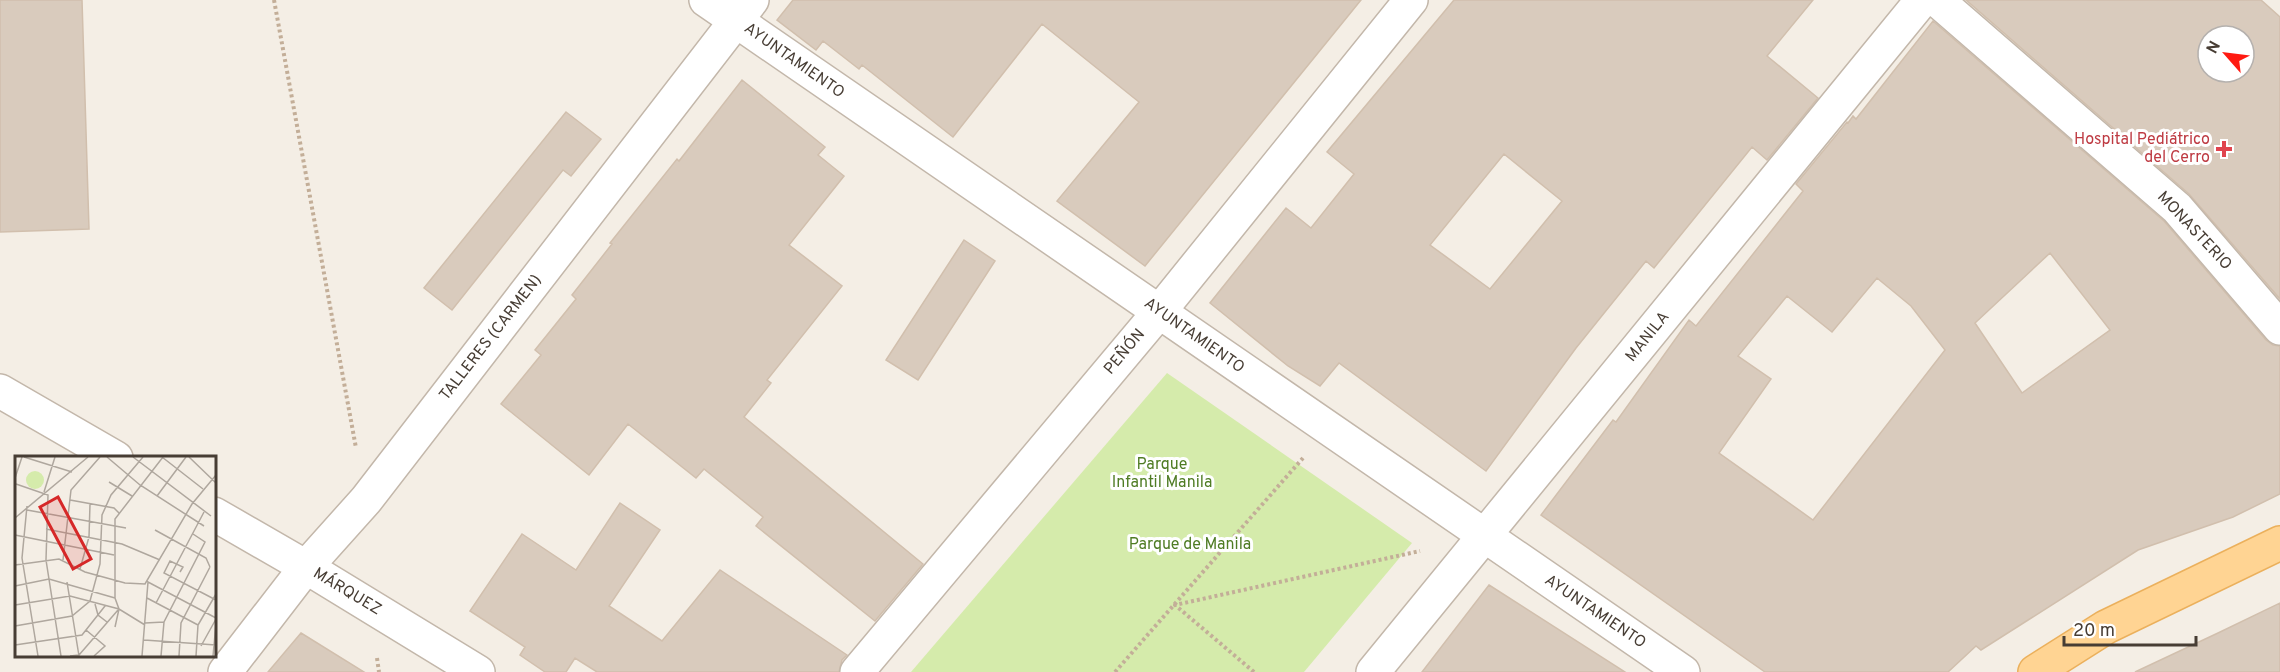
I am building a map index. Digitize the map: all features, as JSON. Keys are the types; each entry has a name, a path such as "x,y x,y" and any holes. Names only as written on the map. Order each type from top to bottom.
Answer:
{"main road":[{"path":"2035,672 2106,627 2280,543"}],"street":[{"name":"AYUNTAMIENTO","path":"706,0 744,10 1159,312 1683,672"},
{"name":"PEÑÓN","path":"857,672 1159,312 1411,0"},
{"name":"MANILA","path":"1373,672 1922,0"},
{"name":"MONASTERIO","path":"1937,0 2177,208 2280,328"},
{"name":"TALLERES (CARMEN)","path":"225,672 306,567 366,500 744,10"},
{"path":"0,391 113,456"},
{"name":"MÁRQUEZ","path":"216,515 478,672"}],"path":[{"path":"274,0 366,500"},
{"path":"1115,672 1328,429"},
{"path":"1174,605 1428,549"},
{"path":"1174,605 1254,672"}],"green space":[{"name":"Parque de Manila","path":"1167,373 1412,543 1304,672 911,672"}],"building":[{"path":"0,0 82,0 89,229 0,232"},
{"path":"793,0 1361,0 1145,266 1057,201 1139,102 1042,24 953,137 862,65 859,69 823,41 816,50 777,20"},
{"path":"1454,0 1813,0 1767,56 1818,98 1767,160 1752,147 1654,268 1646,261 1576,348 1486,471 1339,363 1320,386 1288,366 1210,303 1286,208 1311,228 1354,174 1327,152","holes":["1504,154 1562,201 1490,289 1430,245"]},
{"name":"Hospital Pediátrico del Cerro","path":"1966,0 2261,0 2280,17 2280,299 2189,194"},
{"path":"1933,21 2164,221 2266,340 2273,345 2280,346 2280,494 2233,517 2138,550 1981,650 1976,646 1948,672 1765,672 1541,515 1613,420 1616,422 1689,320 1696,326 1803,191 1796,184 1847,122 1853,116 1856,119","holes":["2050,253 2110,330 2022,393 1975,323","1877,278 1911,306 1945,350 1813,520 1719,453 1771,379 1738,356 1787,296 1832,332"]},
{"path":"742,80 825,147 818,155 844,176 789,245 842,286 767,380 771,383 744,417 923,564 875,621 756,526 763,517 704,469 696,478 628,424 589,475 501,404 541,355 535,350 576,299 572,295 612,244 610,243 677,159 679,161"},
{"path":"566,112 601,139 571,176 563,170 452,310 424,288"},
{"path":"964,240 995,261 918,380 886,360"},
{"path":"620,503 660,530 609,606 662,641 720,570 847,655 842,660 839,672 597,672 575,658 566,672 545,672 520,655 525,647 470,611 522,534 576,570"},
{"path":"1489,585 1625,672 1422,672"},
{"path":"2280,603 2280,672 2135,672 2218,633"},
{"path":"301,633 364,672 268,672"}],"place":[{"name":"Hospital Pediátrico del Cerro","path":"2224,149"}],"park label":[{"name":"Parque Infantil Manila","path":"1162,474"}]}
